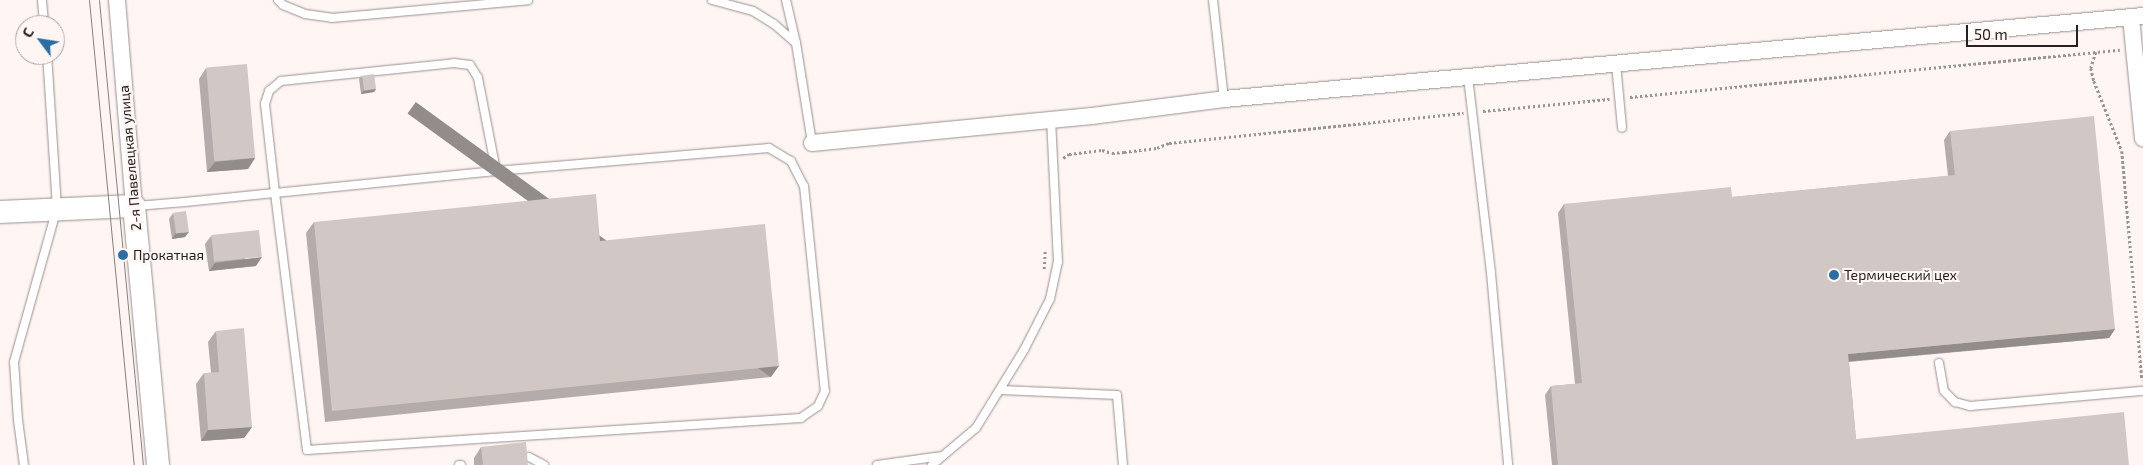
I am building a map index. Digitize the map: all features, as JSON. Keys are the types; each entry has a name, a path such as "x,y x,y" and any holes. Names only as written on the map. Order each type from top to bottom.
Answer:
{"main road":[{"path":"0,212 134,206"},
{"name":"2-я Павелецкая улица","path":"134,206 158,465"}],"street":[{"name":"2-я Павелецкая улица","path":"117,0 134,206"},
{"path":"812,143 1051,120 1224,99 2137,17 2143,138"}],"lane":[{"path":"42,0 43,15"},
{"path":"278,0 282,5 305,14 332,18 528,0"},
{"path":"712,0 752,11 774,24 796,43"},
{"path":"786,0 796,43 812,143"},
{"path":"1213,0 1224,99"},
{"path":"134,206 275,193 496,171 769,148 791,161 804,186 825,391 818,406 801,418 308,450 275,193 265,104 269,91 281,81 454,63 470,65 478,78 496,171"},
{"path":"1616,64 1622,128"},
{"path":"24,465 18,420 14,362 57,208 48,65"},
{"path":"1468,77 1491,273 1508,465"},
{"path":"932,465 976,428 1001,390 1050,298 1058,262 1051,120"},
{"path":"1939,363 1944,391 1955,402 1970,406 2143,391"},
{"path":"1001,390 1117,395 1123,465"},
{"path":"877,465 945,456"},
{"path":"529,457 544,465"}],"path":[{"path":"2096,52 2091,68 2094,81 2122,151 2143,391"}],"building":[{"path":"247,64 255,158 214,161 206,68"},
{"path":"374,74 376,89 364,91 362,76"},
{"name":"Термический цех","path":"2094,116 2115,329 1848,354 1856,439 2124,412 2129,465 1558,465 1551,386 1582,383 1564,204 1731,187 1732,197 1955,175 1950,131"},
{"path":"596,194 600,241 765,224 779,366 332,411 314,222"},
{"path":"186,211 189,232 176,234 173,213"},
{"path":"259,230 262,257 214,262 211,235"},
{"path":"244,328 252,427 208,430 204,373 219,372 216,331"},
{"path":"526,442 528,465 483,465 481,447"}],"tram line":[{"path":"89,0 134,465"},
{"path":"99,0 143,465"}],"place":[{"name":"Прокатная","path":"123,255"},
{"name":"Термический цех","path":"1834,275"}]}
